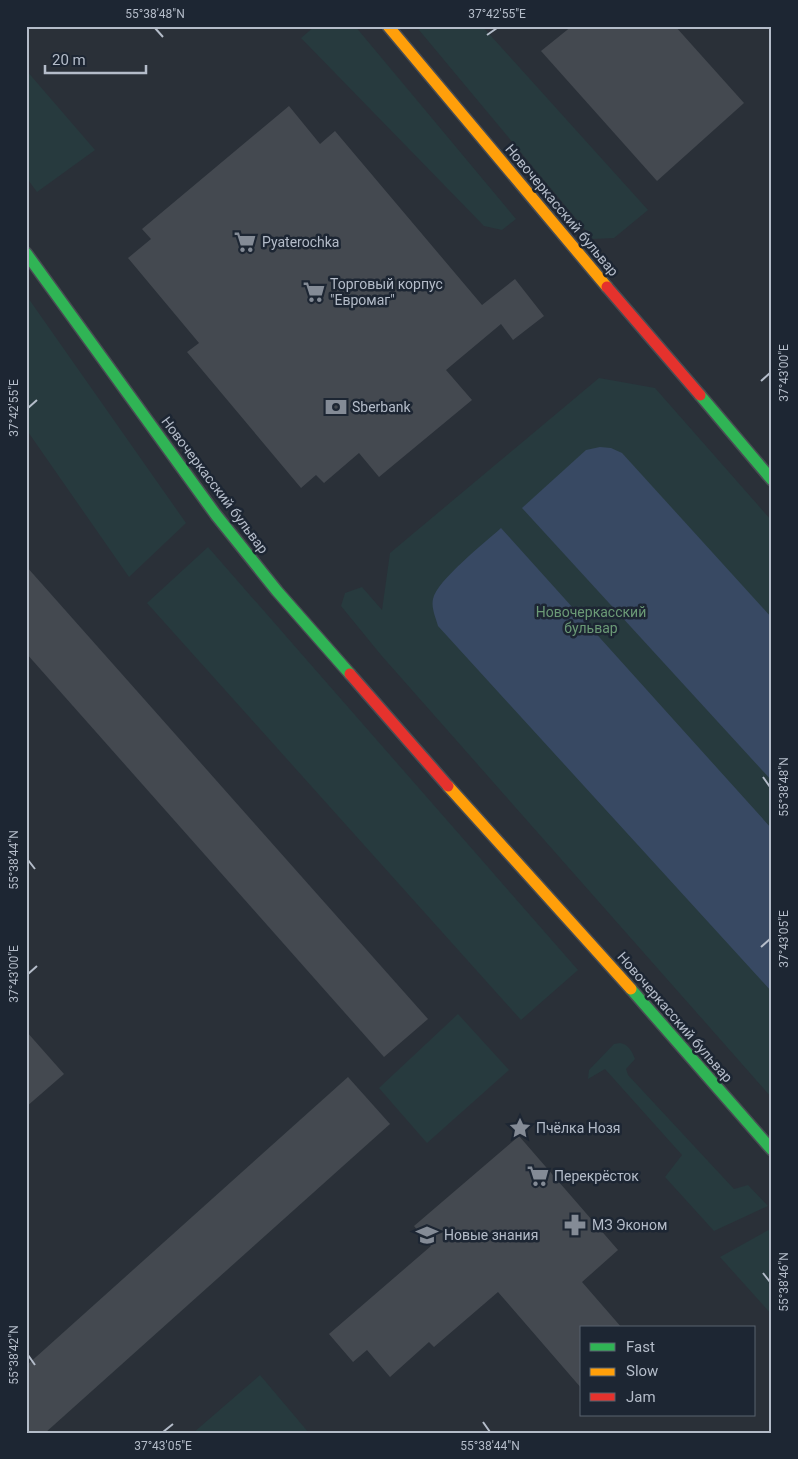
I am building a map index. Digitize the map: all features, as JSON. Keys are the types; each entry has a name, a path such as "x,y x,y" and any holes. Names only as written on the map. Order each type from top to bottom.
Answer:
{"street":[{"name":"Новочеркасский бульвар","path":"388,26 772,480"},
{"name":"Новочеркасский бульвар","path":"26,253 216,515 277,590 452,791 632,989 772,1150"}],"green space":[{"path":"315,26 355,26 516,219 502,230 484,226 301,38"},
{"path":"421,26 482,26 648,210 614,238 593,239 419,30"},
{"path":"26,70 95,150 37,192 26,177"},
{"path":"26,295 186,523 129,577 26,429"},
{"name":"Новочеркасский бульвар","path":"599,378 655,388 772,521 772,1098 381,655 341,606 345,593 362,587 382,610 390,553"},
{"path":"208,547 578,970 521,1020 147,603"},
{"path":"458,1014 509,1070 427,1143 379,1088"},
{"path":"620,1043 629,1048 635,1059 626,1069 628,1075 734,1189 748,1185 768,1206 714,1231 665,1177 682,1155 605,1069 588,1079 589,1070 614,1044"},
{"path":"772,1228 772,1315 720,1257"},
{"path":"260,1375 309,1433 193,1433"}],"water":[{"path":"600,447 611,448 622,453 772,618 772,781 522,508 586,450"},
{"path":"501,528 772,829 772,992 438,626 433,606 436,591 452,572"}],"building":[{"path":"572,26 675,26 744,103 657,181 541,51"},
{"name":"Торговый корпус \"Евромаг\"","path":"289,106 320,144 335,131 482,305 515,279 544,316 513,340 501,324 446,370 472,400 379,477 359,453 324,483 316,475 301,488 187,352 199,343 128,258 151,239 142,229"},
{"path":"26,566 428,1019 384,1057 26,653"},
{"path":"26,1031 64,1074 26,1107"},
{"path":"348,1077 390,1124 45,1433 26,1433 26,1366"},
{"path":"519,1136 618,1250 582,1282 620,1326 580,1326 580,1387 498,1292 434,1347 429,1342 390,1377 367,1350 353,1362 329,1334 431,1246 414,1226"}],"traffic: fast":[{"path":"26,253 216,515 277,591 350,674"},
{"path":"700,395 772,480"},
{"path":"631,989 772,1150"}],"traffic: slow":[{"path":"388,26 607,287"},
{"path":"448,786 631,989"}],"traffic: jam":[{"path":"607,287 700,395"},
{"path":"350,674 448,786"}],"place":[{"name":"Pyaterochka","path":"245,242"},
{"name":"Торговый корпус \"Евромаг\"","path":"314,292"},
{"name":"Sberbank","path":"336,407"},
{"name":"Пчёлка Нозя","path":"520,1128"},
{"name":"Перекрёсток","path":"538,1176"},
{"name":"МЗ Эконом","path":"575,1225"},
{"name":"Новые знания","path":"427,1235"}]}
